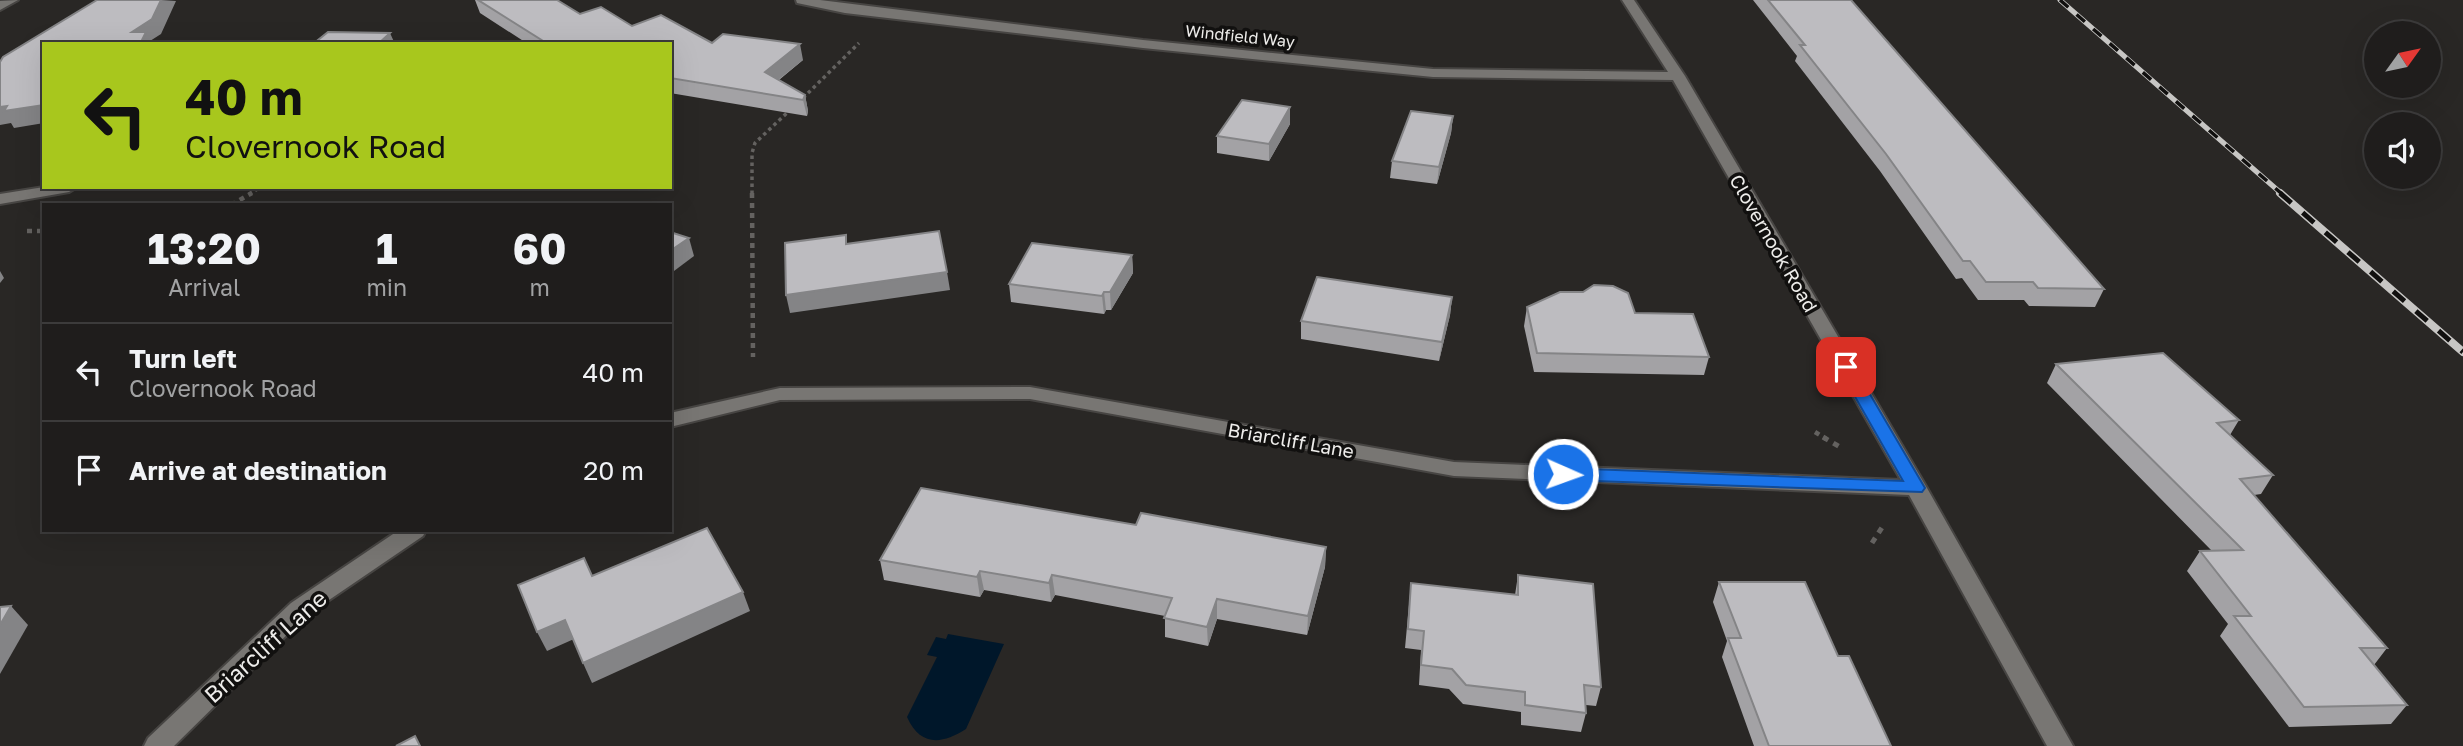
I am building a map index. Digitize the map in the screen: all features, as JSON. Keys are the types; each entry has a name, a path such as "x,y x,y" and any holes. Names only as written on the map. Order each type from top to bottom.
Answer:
{"street":[{"path":"0,6 12,0"},
{"name":"Windfield Way","path":"802,0 845,9 1143,44 1433,73 1678,76"},
{"name":"Clovernook Road","path":"1628,0 1678,76 1916,488 2060,746"},
{"path":"0,199 58,189"},
{"name":"Briarcliff Lane","path":"672,420 780,394 1030,393 1454,469 1916,488"},
{"name":"Briarcliff Lane","path":"157,746 299,609 412,532"}],"path":[{"path":"802,98 868,35"},
{"path":"753,357 752,153 755,143 793,107"},
{"path":"234,203 258,189"},
{"path":"1815,432 1841,447"},
{"path":"1872,543 1883,526"}],"water":[{"path":"948,634 1004,644 966,729 948,738 932,740 918,733 907,717 937,657 927,655 936,637 946,639"}],"building":[{"path":"97,0 161,0 152,19 132,32 146,32 141,42 42,42 42,105 4,111 7,106 0,107 0,62 3,57"},
{"path":"478,0 557,0 580,14 601,7 632,26 661,15 712,43 723,34 800,44 765,72 805,95 803,100 672,78 672,42 545,42"},
{"path":"1768,0 1851,0 2104,289 2038,288 2033,282 1986,282 1970,261 1963,261 1886,154 1800,45 1805,45"},
{"path":"328,32 390,33 380,42 316,42"},
{"path":"1242,100 1290,107 1269,144 1217,136"},
{"path":"1411,111 1453,116 1439,167 1392,161"},
{"path":"939,231 947,272 786,295 785,243 846,235 846,244"},
{"path":"672,233 689,238 672,250"},
{"path":"1032,243 1132,255 1110,292 1104,292 1102,296 1009,284"},
{"path":"1317,277 1452,297 1442,342 1301,321"},
{"path":"1594,285 1613,286 1628,293 1635,313 1693,314 1709,357 1537,353 1527,307 1560,292 1583,292"},
{"path":"2163,353 2239,420 2217,423 2273,475 2240,479 2387,648 2360,648 2407,705 2304,707 2234,616 2251,616 2200,551 2243,550 2056,364"},
{"path":"921,488 1136,525 1141,513 1326,547 1308,616 1217,599 1207,627 1164,618 1172,598 1052,575 1049,583 980,571 977,577 880,560"},
{"path":"707,528 743,592 583,663 565,620 537,632 518,585 584,558 592,576"},
{"path":"1518,575 1593,584 1601,687 1584,685 1586,713 1525,705 1525,692 1466,685 1452,669 1421,665 1424,631 1408,629 1411,583 1518,595"},
{"path":"1719,582 1805,582 1838,656 1849,656 1891,746 1769,746 1728,638 1741,638"},
{"path":"11,606 0,625 0,607"},
{"path":"415,736 420,746 396,746"}],"railway":[{"path":"2060,0 2282,194"},
{"path":"2280,193 2463,352"}],"route":[{"path":"1563,474 1916,488 1846,367"}]}
